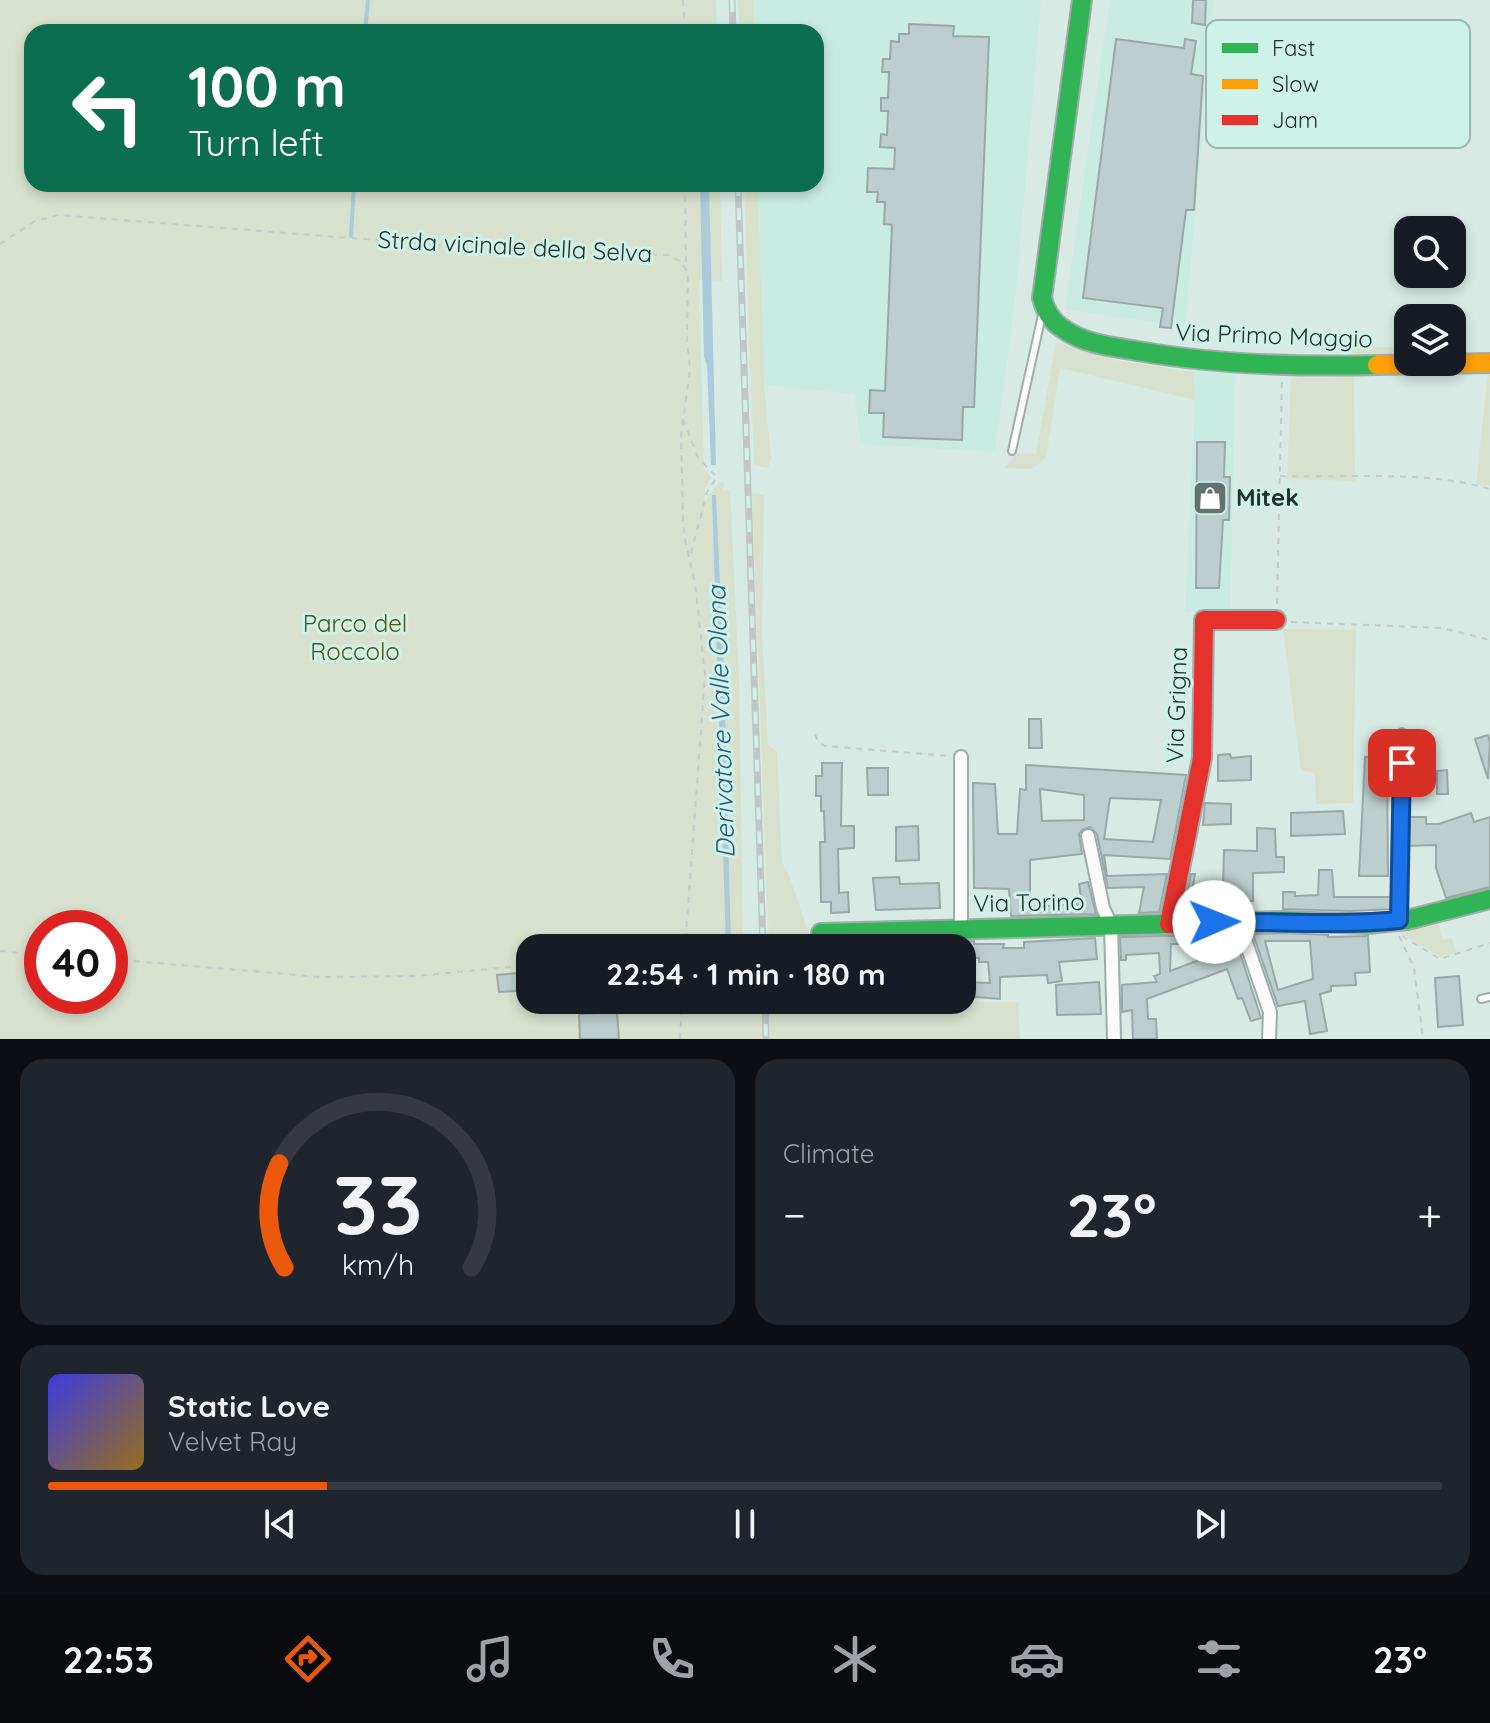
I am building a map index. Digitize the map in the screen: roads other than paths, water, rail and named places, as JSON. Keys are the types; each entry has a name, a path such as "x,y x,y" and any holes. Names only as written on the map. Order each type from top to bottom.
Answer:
{"street":[{"path":"1044,308 1042,298 1082,0"},
{"name":"Via Primo Maggio","path":"1044,308 1062,328 1107,345 1215,363 1283,366 1490,363"},
{"name":"Via Grigna","path":"1169,924 1202,758 1204,620 1276,620"},
{"path":"961,757 961,929"},
{"path":"1088,836 1103,908 1111,925 1114,1039"},
{"name":"Via Torino","path":"821,933 1239,922 1398,927 1490,899"},
{"path":"1239,922 1270,1012 1269,1039"}],"lane":[{"path":"1012,451 1044,308"},
{"path":"1398,927 1402,732"},
{"path":"1481,999 1490,997"}],"water":[{"path":"700,192 709,192 716,465 711,465 707,365 704,357"},
{"name":"Derivatore Valle Olona","path":"712,495 716,495 724,672 731,934 726,934"}],"waterway":[{"path":"366,24 368,0"},
{"path":"351,236 354,192"}],"railway":[{"path":"732,0 733,24"},
{"path":"738,192 763,934"},
{"path":"765,1014 766,1039"}],"place":[{"name":"Mitek","path":"1210,498"}],"park label":[{"name":"Parco del Roccolo","path":"355,638"}]}
